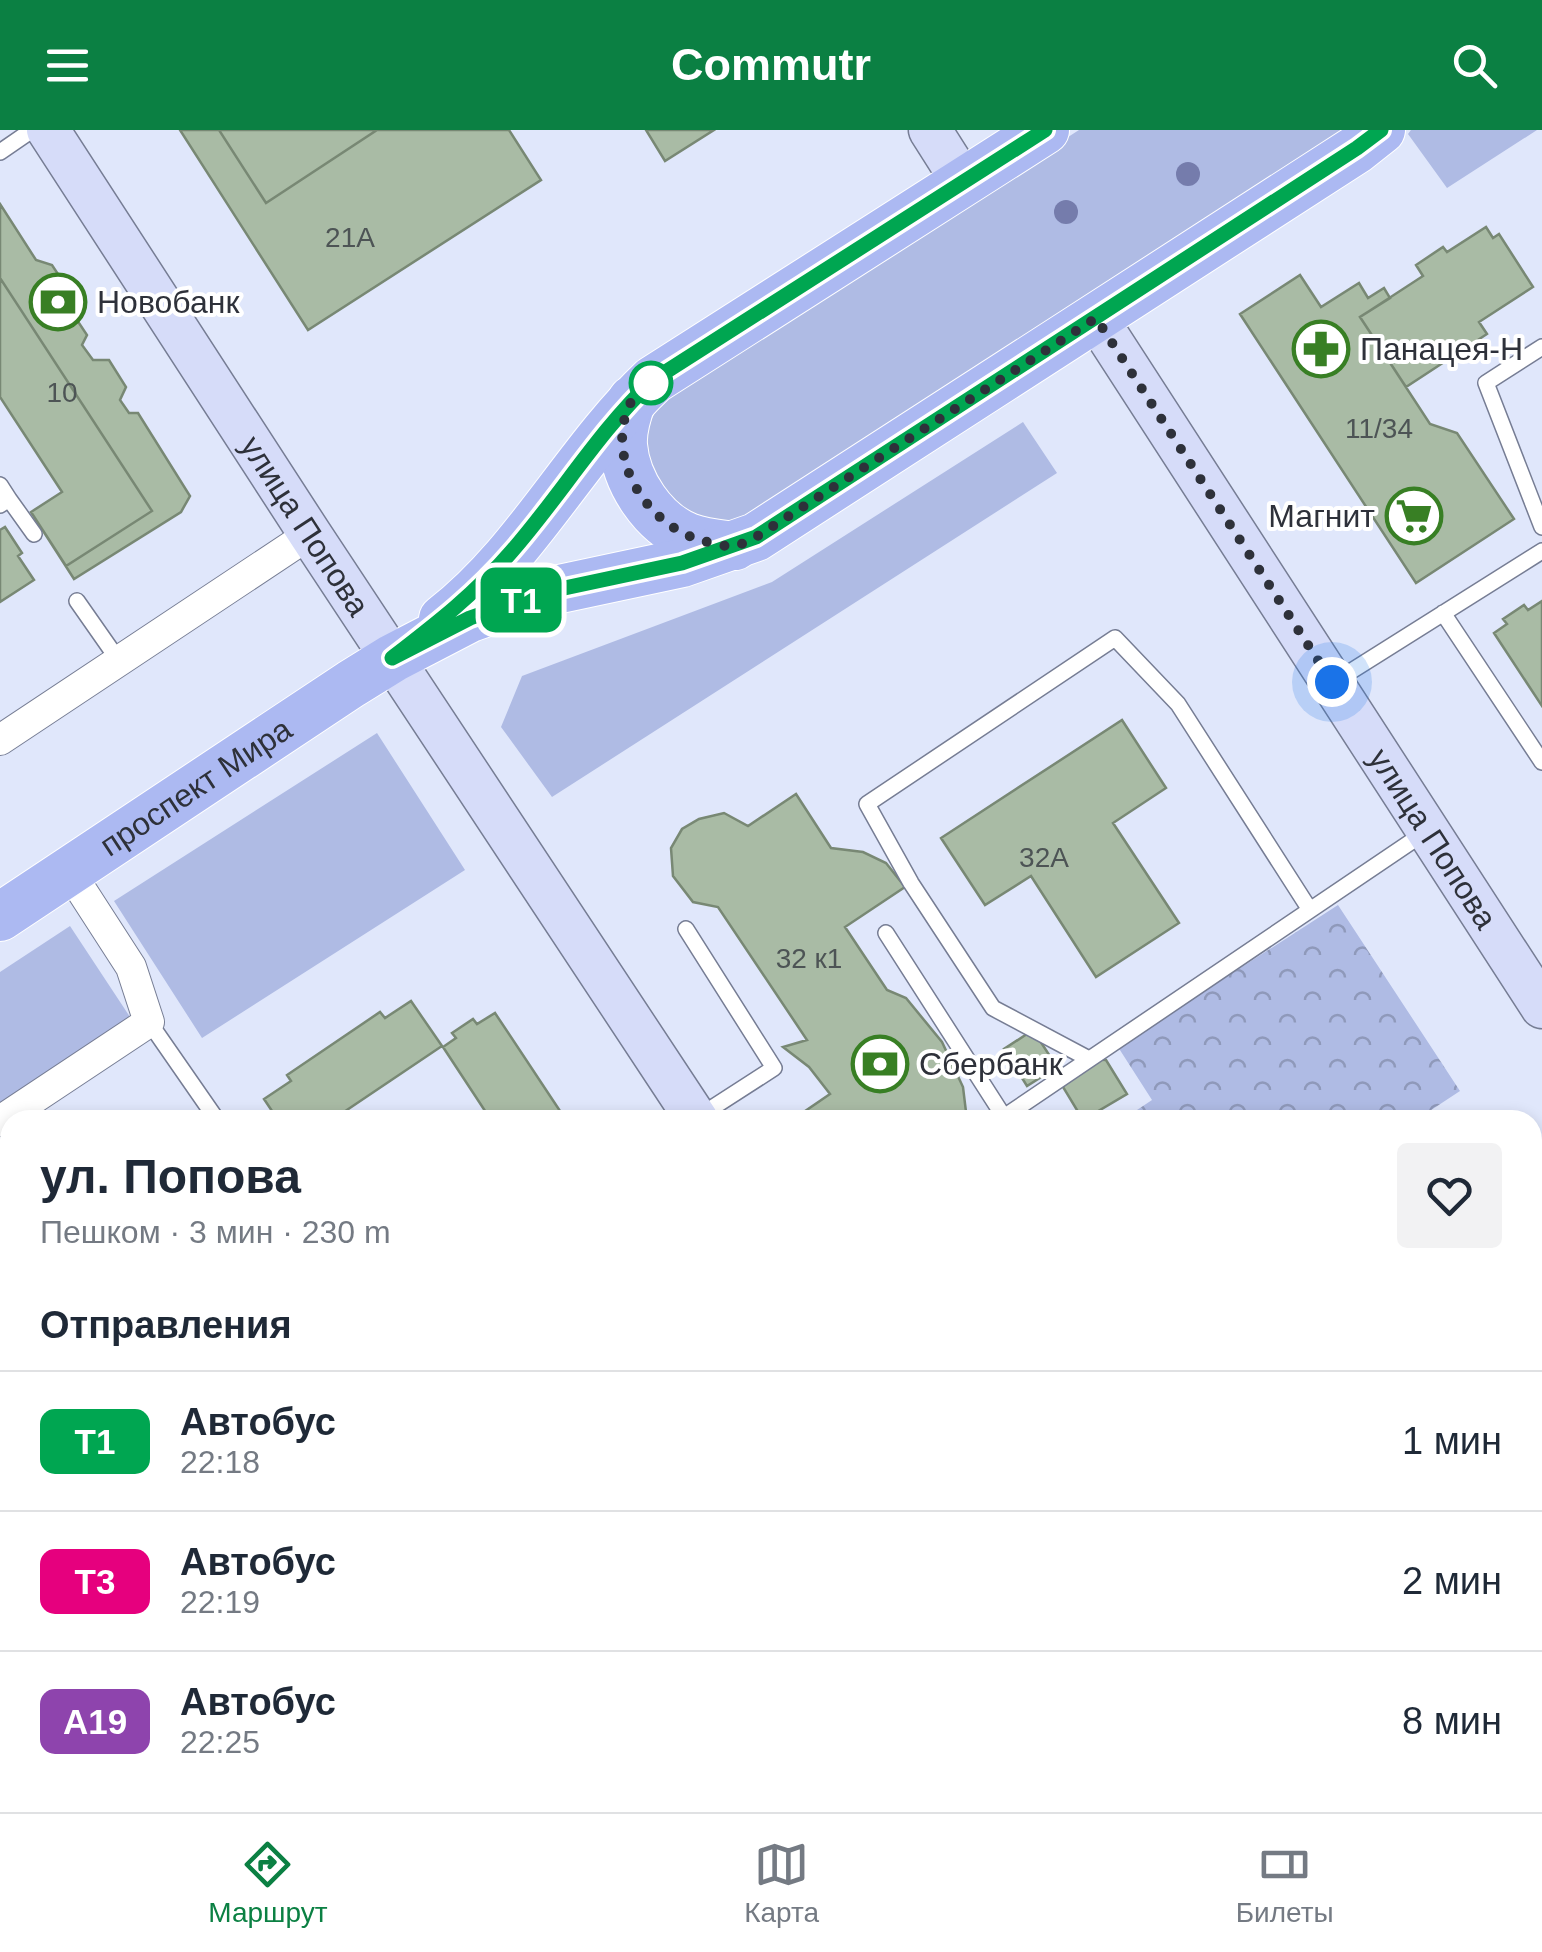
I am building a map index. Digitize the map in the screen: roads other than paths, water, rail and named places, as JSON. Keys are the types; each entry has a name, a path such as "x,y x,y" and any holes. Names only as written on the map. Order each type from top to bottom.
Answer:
{"main road":[{"name":"проспект Мира","path":"392,658 470,618 541,593 682,563 756,537 1381,130"},
{"name":"проспект Мира","path":"0,917 392,658 462,604 514,550 602,434 653,380 963,182 1018,137"},
{"path":"632,400 622,442 628,474 640,494 654,512 687,537 735,546"}],"street":[{"name":"улица Попова","path":"48,130 690,1110"},
{"path":"930,130 963,182"},
{"name":"улица Попова","path":"1096,318 1542,1007"},
{"path":"0,740 310,534"},
{"path":"17,1110 149,1022 131,967 69,872"}],"lane":[{"path":"0,152 32,130"},
{"path":"1542,348 1486,384 1542,527"},
{"path":"0,484 5,502 34,534"},
{"path":"1332,682 1542,551"},
{"path":"78,601 119,661"},
{"path":"1442,613 1542,762"},
{"path":"1089,1059 993,1008 911,883 867,804 1114,638 1178,704 1310,910"},
{"path":"1016,1110 1428,830"},
{"path":"686,928 774,1068 710,1110"},
{"path":"886,933 1000,1110"},
{"path":"149,1022 210,1110"}],"place":[{"name":"Новобанк","path":"58,302"},
{"name":"Панацея-Н","path":"1321,349"},
{"name":"Магнит","path":"1414,516"},
{"name":"Сбербанк","path":"880,1064"}]}
